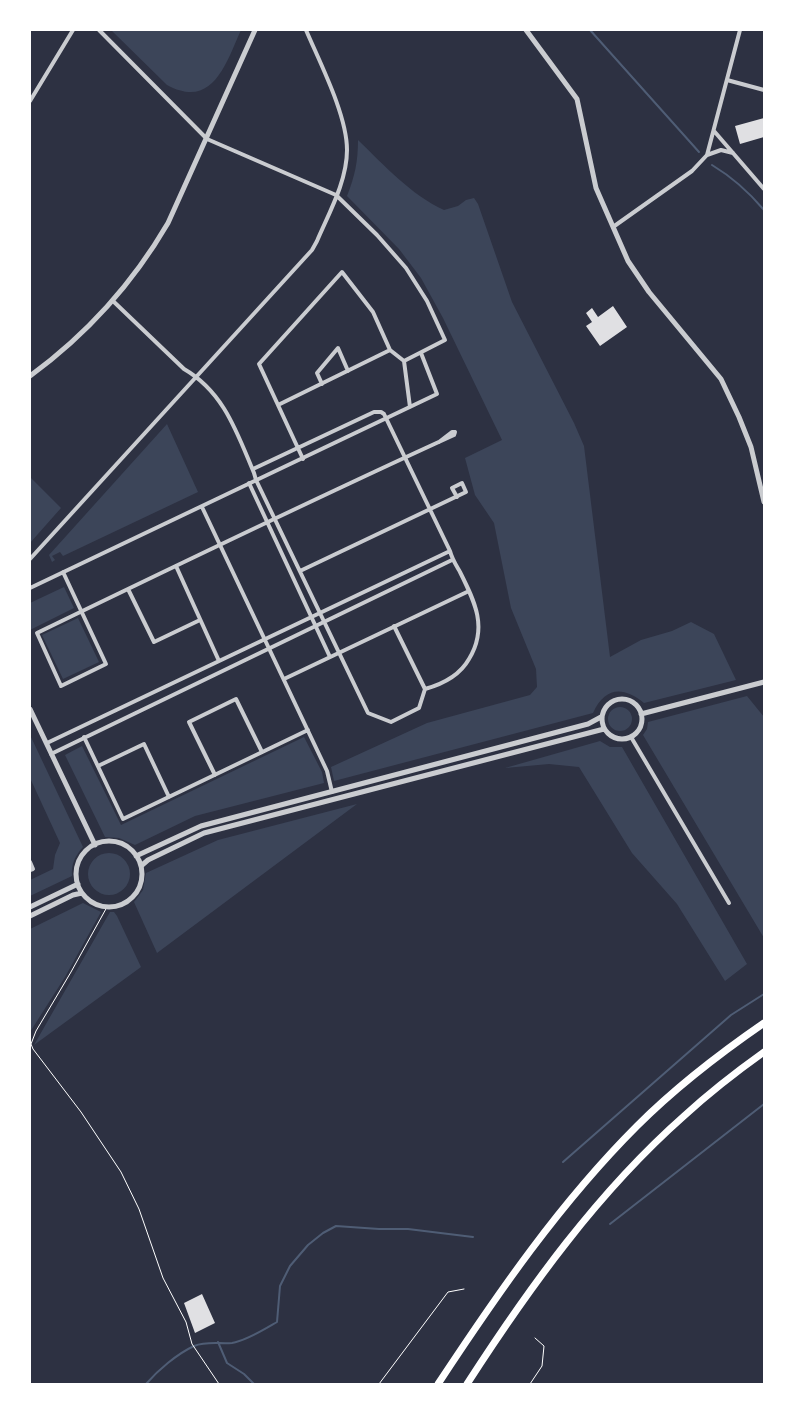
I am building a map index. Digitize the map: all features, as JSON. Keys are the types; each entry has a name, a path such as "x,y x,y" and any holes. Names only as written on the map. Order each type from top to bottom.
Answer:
{"highway":[{"path":"438,1384 528,1253 582,1184 638,1125 679,1088 764,1023"},
{"path":"468,1384 527,1295 596,1206 657,1140 683,1116 735,1073 764,1052"}],"street":[{"path":"30,100 73,30"},
{"path":"99,30 207,139 336,194 383,241 406,268 427,301 445,340 404,361"},
{"path":"30,376 81,333 113,301 142,263 165,228 255,30"},
{"path":"30,559 312,250 317,241 336,194 346,163 347,149 345,128 337,104 306,30"},
{"path":"526,30 577,99 596,188 628,261 648,292 720,379 739,417 751,448 764,502"},
{"path":"707,156 740,30"},
{"path":"728,80 764,90"},
{"path":"714,132 764,189"},
{"path":"613,227 692,171 707,156 721,150 733,153"},
{"path":"303,459 259,364 342,272 373,312 390,350 404,361 410,407"},
{"path":"113,301 184,369 197,376 214,393 224,407 274,520 368,713 391,722 419,708 425,688 394,626"},
{"path":"322,384 316,372 338,348 348,370"},
{"path":"278,405 390,350"},
{"path":"30,588 437,394 421,353"},
{"path":"253,469 376,411 381,412 386,418 450,551 452,560 470,591 480,626 476,648 464,668 436,686 425,688"},
{"path":"63,572 80,612 106,664 62,686 36,633 80,612 176,566 220,545 439,442"},
{"path":"300,571 457,497 466,492 462,483 452,488 457,497"},
{"path":"249,484 330,657"},
{"path":"202,507 327,771 332,792"},
{"path":"47,744 450,551"},
{"path":"51,754 452,560"},
{"path":"176,566 219,661"},
{"path":"128,589 154,642 200,620"},
{"path":"284,679 470,591"},
{"path":"641,714 764,682"},
{"path":"215,775 189,722 236,699 262,752"},
{"path":"136,856 201,826 588,724 601,717 611,702 618,700 633,703 641,714 640,727 631,737 620,740 611,736 604,729 601,717"},
{"path":"30,709 95,845"},
{"path":"141,866 148,860 204,833 604,729"},
{"path":"84,737 123,819 308,730"},
{"path":"631,737 729,903"},
{"path":"98,766 144,744 169,797"},
{"path":"110,842 118,842 131,850 141,866 142,879 138,890 132,898 124,904 107,907 94,904 82,893 76,875 77,866 87,850 95,845 110,842"},
{"path":"30,862 33,868 30,870"},
{"path":"30,907 78,884"},
{"path":"30,916 72,895 82,893"}],"path":[{"path":"107,907 36,1031 31,1044 121,1172 139,1208 163,1278 186,1322 192,1344 219,1384"},
{"path":"380,1384 448,1292 464,1289"},
{"path":"530,1384 542,1366 544,1346 535,1338"}],"shaded area":[{"path":"111,30 241,30 230,56 216,79 207,87 196,92 183,91 167,85"},
{"path":"358,140 398,179 432,204 444,210 474,198 478,204 512,302 584,446 610,657 641,640 672,631 691,622 714,634 736,680 644,703 629,694 615,692 603,698 593,713 334,781 331,767 427,723 530,695 537,687 536,669 511,608 494,523 475,495 465,458 502,440 443,318 421,278 399,249 347,196 356,168"},
{"path":"167,424 198,492 63,556 60,552 52,556 55,560 52,562 49,555"},
{"path":"30,477 61,508 30,543"},
{"path":"64,587 74,608 30,630 30,603"},
{"path":"78,618 99,662 63,679 42,635"},
{"path":"747,696 764,717 764,938 643,735 647,729 648,722"},
{"path":"620,707 629,710 632,719 629,728 620,731 611,728 608,719 611,710"},
{"path":"30,735 83,847 74,860 72,876 30,896 30,880 53,869 55,855 60,843 30,778"},
{"path":"304,737 322,772 324,783 195,816 135,845 119,838 105,837 65,755 82,746 121,825"},
{"path":"600,741 610,747 622,747 747,964 725,981 677,904 632,853 579,767 549,764 505,768"},
{"path":"357,804 157,953 134,902 143,890 146,873 218,840"},
{"path":"105,853 113,853 124,859 130,874 124,889 113,895 105,895 94,889 88,878 88,870 94,859"},
{"path":"83,903 101,912 65,977 30,1032 30,929"},
{"path":"110,912 114,912 117,916 141,967 34,1045"}],"building":[{"path":"764,118 764,137 740,144 735,126"},
{"path":"613,306 627,327 600,346 586,326 592,322 586,313 592,308 598,317"},
{"path":"202,1294 215,1323 195,1333 184,1303"}],"waterway":[{"path":"590,30 699,152"},
{"path":"712,165 740,185 764,210"},
{"path":"563,1162 731,1015 764,994"},
{"path":"610,1224 764,1104"},
{"path":"146,1384 168,1363 194,1346 237,1342 277,1322 280,1286 290,1266 308,1245 323,1233 336,1226 408,1229 473,1237"},
{"path":"218,1342 227,1363 244,1374 254,1384"}]}
